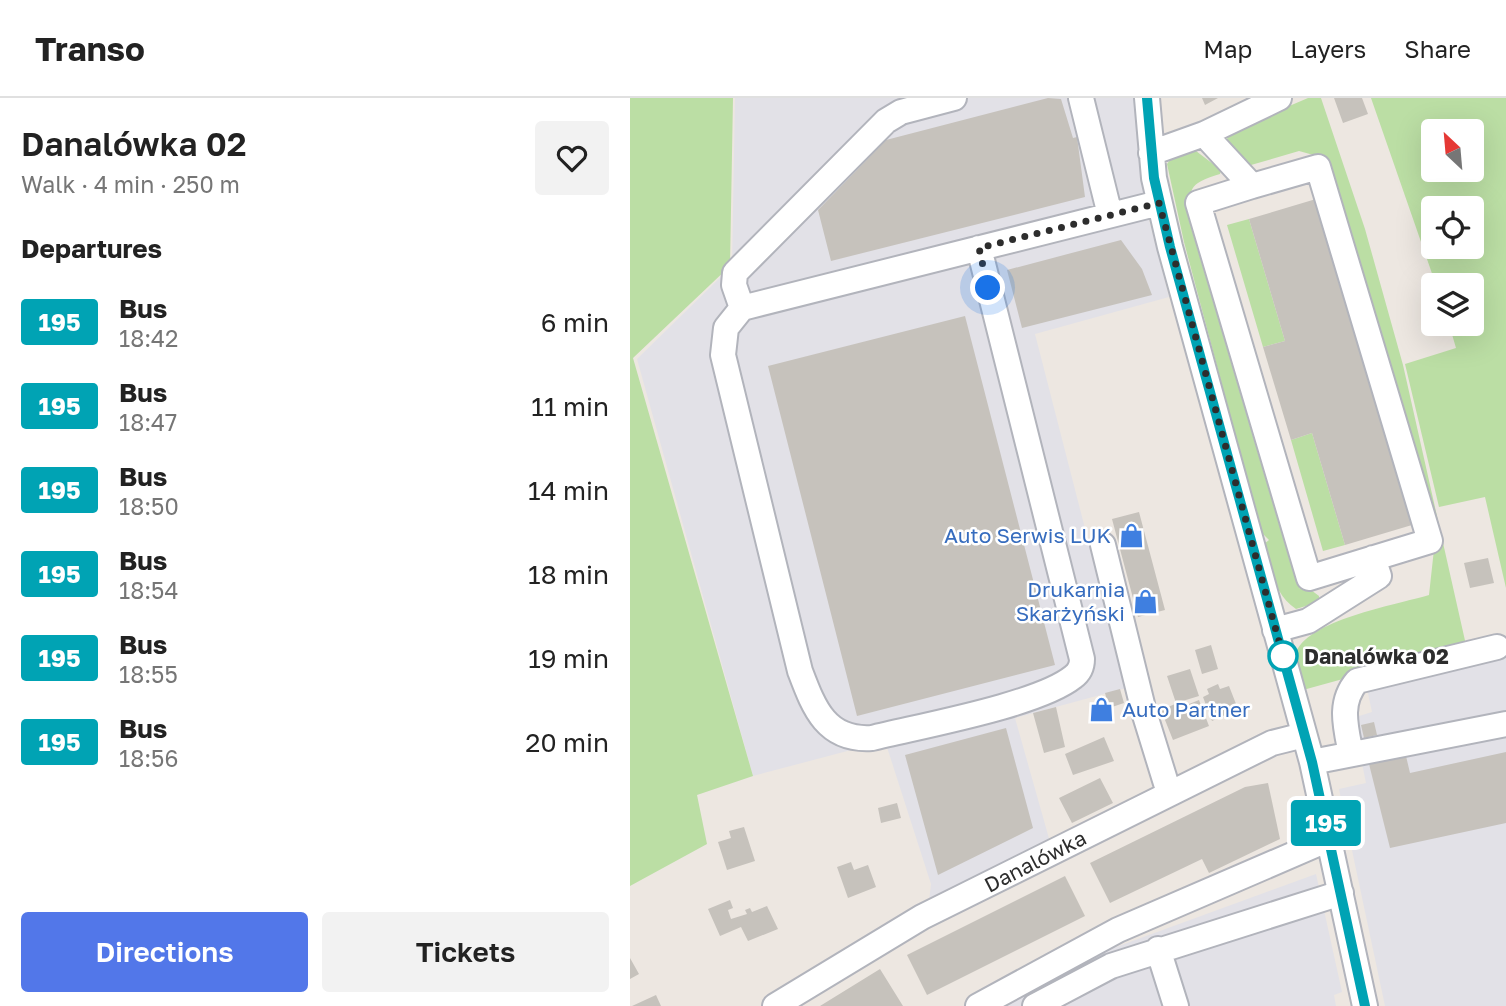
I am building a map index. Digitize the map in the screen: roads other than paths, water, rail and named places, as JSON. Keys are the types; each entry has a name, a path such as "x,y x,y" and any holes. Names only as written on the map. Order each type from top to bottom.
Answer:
{"street":[{"path":"742,308 734,285 735,273 886,121 901,112 954,98"},
{"path":"1081,98 1110,215"},
{"path":"1147,98 1151,153 1159,203 1312,762 1365,1006"},
{"path":"1151,153 1204,134 1279,98"},
{"path":"1204,134 1252,186"},
{"path":"1318,167 1430,541 1309,578 1198,203 1252,186 1318,167"},
{"path":"979,248 1082,667 1075,676 1062,684 1009,704 872,738 853,739 834,729 815,709 800,671 723,355 726,328 742,308 979,248 1110,215 1159,203"},
{"path":"1103,545 1144,712 1169,793"},
{"path":"1275,630 1308,621 1379,576 1373,558"},
{"path":"1352,754 1344,718 1346,694 1357,681 1497,648"},
{"path":"1312,762 1506,723"},
{"name":"Danalówka","path":"775,1006 922,917 1272,743 1304,735"},
{"path":"978,1006 1118,930 1329,839"},
{"path":"1035,1006 1111,965 1341,893"},
{"path":"1158,949 1176,1006"}],"place":[{"name":"Auto Serwis LUK","path":"1131,535"},
{"name":"Drukarnia Skarżyński","path":"1145,601"},
{"name":"Danalówka 02","path":"1283,656"},
{"name":"Auto Partner","path":"1102,709"}]}
